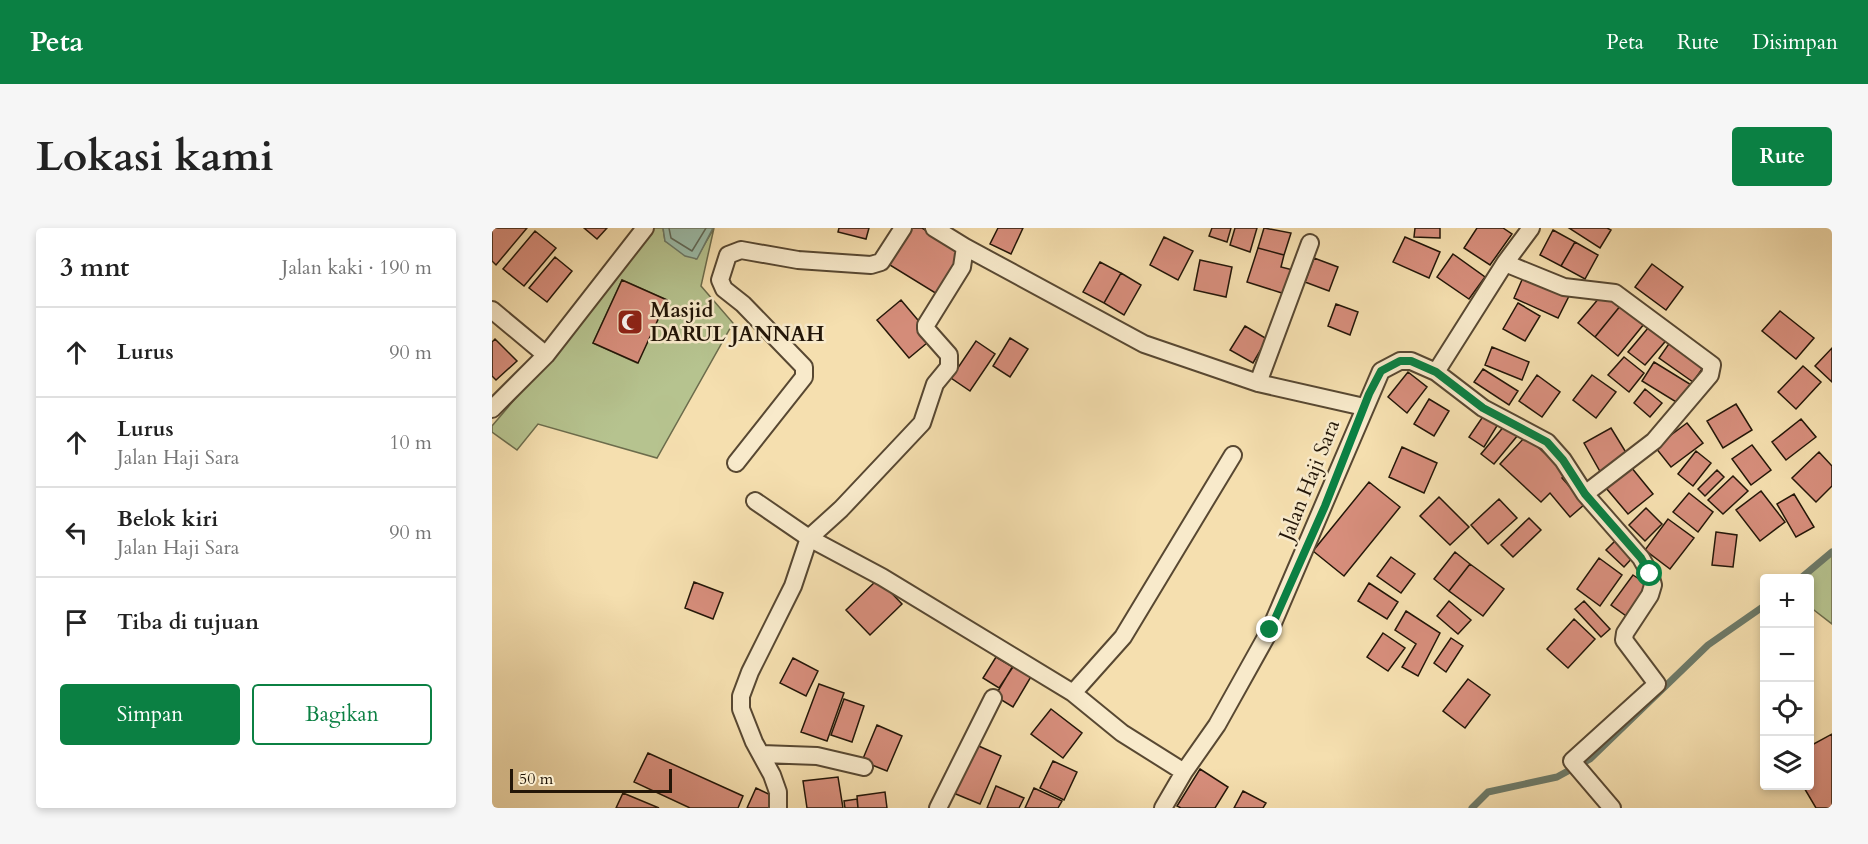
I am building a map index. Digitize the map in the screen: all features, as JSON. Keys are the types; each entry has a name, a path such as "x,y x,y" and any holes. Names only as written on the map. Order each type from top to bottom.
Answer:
{"street":[{"path":"492,409 546,355 645,228"},
{"path":"736,463 804,377 804,367 798,357 772,337 744,304 724,289 720,280 728,255 741,250 798,260 871,265 880,261 903,228"},
{"path":"934,228 1144,344 1258,383 1364,407"},
{"path":"1436,372 1505,263 1531,228"},
{"path":"1258,383 1310,243"},
{"path":"778,808 778,792 745,722 741,696 793,586 809,538 841,509 922,423 935,384 951,362 949,355 926,330 926,325 962,267 965,247"},
{"path":"1505,263 1564,287 1615,293 1712,365 1710,375 1654,441 1585,494"},
{"path":"492,310 546,355"},
{"name":"Jalan Haji Sara","path":"1163,808 1184,772 1217,724 1270,630 1381,371 1390,366 1411,361 1436,372 1483,408 1547,442 1563,460 1585,494 1641,558 1650,574 1653,585 1650,595 1625,633 1624,640 1657,684 1598,738 1572,758 1576,769 1612,808"},
{"path":"1074,693 1123,637 1233,455"},
{"path":"755,501 809,538 882,577 1074,693 1122,734 1184,772"},
{"path":"938,808 993,698"},
{"path":"761,754 817,756 864,767"}],"green space":[{"path":"653,228 663,228 665,241 696,259 714,228 701,286 733,323 657,458 538,424 517,450 492,432 492,426 605,293","holes":["622,280 667,300 637,363 593,343"]},
{"path":"1832,552 1832,624 1814,610 1814,574 1806,574"}],"water":[{"path":"663,228 713,228 697,259 685,256 665,241"}],"building":[{"path":"492,228 527,228 496,265 492,261"},
{"path":"584,228 607,228 597,239"},
{"path":"839,228 869,228 866,239 838,232"},
{"path":"906,228 922,228 963,253 937,294 885,262"},
{"path":"998,228 1023,228 1011,254 990,244"},
{"path":"1212,228 1231,228 1227,242 1209,236"},
{"path":"1235,228 1257,228 1250,252 1230,245"},
{"path":"1264,228 1291,233 1284,255 1258,248"},
{"path":"1415,228 1440,228 1440,238 1414,237"},
{"path":"1477,228 1503,228 1512,234 1490,265 1464,248"},
{"path":"1569,228 1607,228 1611,230 1600,248"},
{"path":"1553,230 1575,242 1561,266 1540,255"},
{"path":"535,231 556,248 524,286 503,269"},
{"path":"1164,237 1193,251 1178,280 1150,265"},
{"path":"1405,237 1440,252 1429,278 1393,262"},
{"path":"1575,242 1598,255 1585,279 1561,266"},
{"path":"1258,248 1284,255 1281,267 1293,270 1285,294 1247,282"},
{"path":"1453,254 1485,277 1469,299 1437,277"},
{"path":"555,257 572,271 547,302 529,288"},
{"path":"1314,258 1338,267 1329,291 1305,282"},
{"path":"1200,260 1232,267 1226,297 1194,290"},
{"path":"1100,262 1121,273 1104,303 1083,292"},
{"path":"1652,264 1683,287 1666,310 1635,287"},
{"path":"1121,273 1141,285 1124,315 1104,303"},
{"path":"1525,273 1570,294 1558,318 1514,298"},
{"name":"Masjid DARUL JANNAH","path":"622,280 667,300 638,363 593,343"},
{"path":"1605,291 1621,305 1595,337 1578,323"},
{"path":"901,300 933,338 909,358 877,320"},
{"path":"1518,303 1540,316 1525,341 1503,329"},
{"path":"1336,304 1358,312 1350,335 1328,326"},
{"path":"1621,305 1644,324 1618,356 1595,337"},
{"path":"1780,311 1814,338 1796,359 1762,331"},
{"path":"1653,322 1670,336 1645,365 1628,352"},
{"path":"1245,326 1267,339 1253,363 1230,350"},
{"path":"1010,338 1028,349 1010,377 993,366"},
{"path":"1673,338 1707,362 1693,382 1659,358"},
{"path":"495,339 517,361 496,380 492,376 492,342"},
{"path":"976,341 995,354 970,391 951,378"},
{"path":"1492,347 1529,362 1522,380 1485,365"},
{"path":"1832,348 1832,382 1815,366"},
{"path":"1624,357 1644,373 1629,392 1608,375"},
{"path":"1654,362 1693,386 1681,405 1642,381"},
{"path":"1803,366 1821,382 1796,409 1778,392"},
{"path":"1483,369 1518,391 1509,405 1474,382"},
{"path":"1408,372 1427,387 1407,413 1388,397"},
{"path":"1537,375 1560,392 1542,417 1519,401"},
{"path":"1592,375 1616,392 1596,418 1573,400"},
{"path":"1645,389 1662,403 1650,417 1634,403"},
{"path":"1429,399 1449,411 1434,436 1414,424"},
{"path":"1736,404 1752,430 1723,448 1707,421"},
{"path":"1486,412 1500,421 1484,447 1469,437"},
{"path":"1801,419 1816,437 1786,460 1772,442"},
{"path":"1687,423 1703,443 1671,467 1655,447"},
{"path":"1505,425 1518,435 1494,464 1481,454"},
{"path":"1611,428 1630,459 1602,475 1584,443"},
{"path":"1526,436 1566,473 1562,478 1585,504 1570,517 1550,493 1541,502 1500,464"},
{"path":"1752,445 1771,470 1751,485 1732,459"},
{"path":"1402,447 1437,463 1424,493 1389,477"},
{"path":"1696,451 1711,463 1693,486 1678,474"},
{"path":"1819,452 1832,466 1832,486 1816,502 1792,478"},
{"path":"1631,467 1653,494 1628,514 1606,488"},
{"path":"1717,470 1724,477 1705,496 1698,489"},
{"path":"1733,476 1748,491 1723,514 1708,500"},
{"path":"1369,482 1400,507 1344,576 1313,551"},
{"path":"1761,491 1785,522 1760,541 1736,510"},
{"path":"1689,493 1713,512 1698,532 1673,512"},
{"path":"1794,494 1814,527 1796,537 1777,504"},
{"path":"1439,497 1469,527 1450,545 1420,516"},
{"path":"1499,499 1517,518 1488,544 1471,525"},
{"path":"1646,508 1662,524 1645,541 1629,525"},
{"path":"1529,518 1541,530 1513,557 1501,545"},
{"path":"1668,519 1694,538 1670,569 1645,550"},
{"path":"1716,532 1737,535 1733,567 1712,565"},
{"path":"1616,540 1634,556 1624,567 1606,550"},
{"path":"1455,552 1470,564 1449,591 1434,579"},
{"path":"1391,557 1415,574 1401,593 1377,576"},
{"path":"1599,558 1622,575 1600,606 1577,589"},
{"path":"1470,564 1504,589 1483,616 1449,591"},
{"path":"1633,575 1651,587 1629,618 1611,605"},
{"path":"878,579 902,604 870,635 846,610"},
{"path":"694,582 723,593 713,619 685,608"},
{"path":"1369,583 1398,602 1387,619 1358,601"},
{"path":"1449,601 1471,620 1458,634 1437,616"},
{"path":"1584,601 1610,629 1601,637 1575,609"},
{"path":"1406,611 1440,633 1418,676 1402,667 1416,644 1395,630"},
{"path":"1574,619 1595,639 1568,668 1547,649"},
{"path":"1383,633 1405,648 1388,671 1367,657"},
{"path":"1451,638 1463,646 1446,672 1434,663"},
{"path":"996,657 1013,667 999,688 983,678"},
{"path":"793,658 818,671 806,696 780,683"},
{"path":"1014,664 1032,675 1013,707 995,696"},
{"path":"1468,679 1490,695 1465,728 1443,711"},
{"path":"819,684 844,693 827,741 801,732"},
{"path":"844,699 864,706 852,742 831,735"},
{"path":"1051,709 1082,733 1063,758 1031,734"},
{"path":"877,725 902,736 887,771 862,761"},
{"path":"1832,734 1832,808 1816,808 1805,790 1814,790 1814,744"},
{"path":"972,743 1001,756 980,804 951,792"},
{"path":"648,753 743,796 738,808 690,808 634,782"},
{"path":"1053,761 1077,772 1064,800 1040,788"},
{"path":"1200,769 1228,787 1215,808 1177,806"},
{"path":"838,777 843,808 807,808 803,781"},
{"path":"996,786 1024,798 1019,808 987,808"},
{"path":"756,788 777,798 772,808 747,808"},
{"path":"1034,788 1062,801 1058,808 1025,808"},
{"path":"1243,791 1266,803 1263,808 1234,808"},
{"path":"885,792 887,808 858,808 857,796"},
{"path":"623,793 659,808 616,808"},
{"path":"857,799 858,808 845,808 844,801"}],"waterway":[{"path":"1806,574 1832,552"},
{"path":"1472,808 1488,792 1557,777 1590,759 1708,645 1760,609"}],"place":[{"name":"Masjid DARUL JANNAH","path":"630,322"}],"route":[{"path":"1270,630 1325,506 1369,394 1381,371 1400,361 1411,361 1436,372 1455,390 1483,408 1547,442 1563,460 1585,494 1641,558 1650,574"}]}
